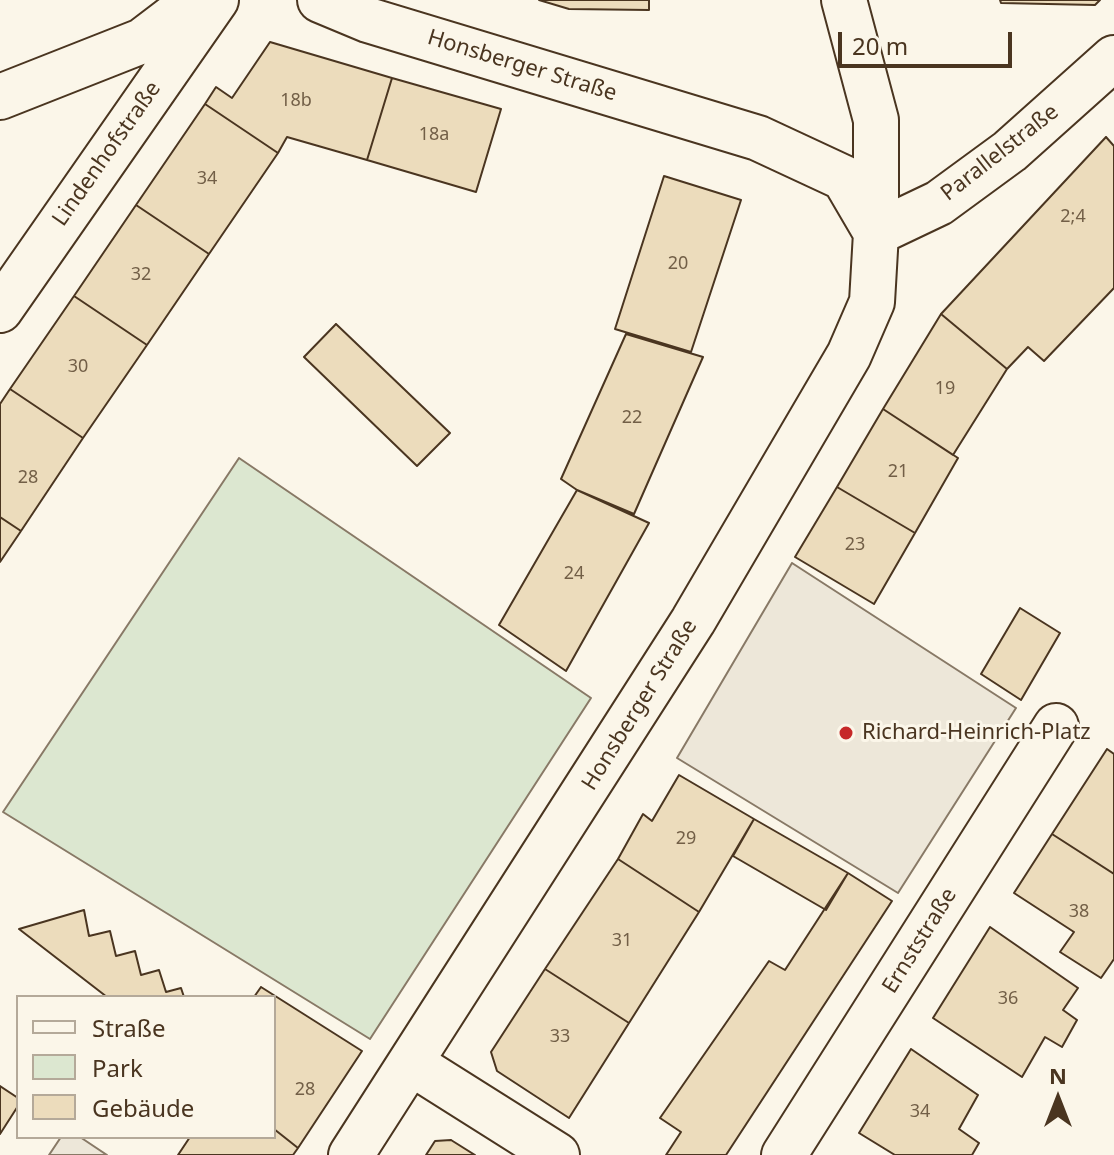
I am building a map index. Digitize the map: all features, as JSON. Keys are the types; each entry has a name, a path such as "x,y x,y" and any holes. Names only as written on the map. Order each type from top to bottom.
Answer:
{"street":[{"path":"0,97 142,41 196,0"},
{"name":"Lindenhofstraße","path":"0,310 216,0"},
{"name":"Honsberger Straße","path":"320,0 368,20 758,138 844,178 876,233"},
{"name":"Honsberger Straße","path":"351,1155 693,621 849,355 872,302 876,233 876,120 844,0"},
{"name":"Parallelstraße","path":"876,233 939,203 1010,151 1114,58"},
{"name":"Ernststraße","path":"784,1155 1056,726"},
{"path":"411,1063 557,1155"}],"green space":[{"path":"239,458 591,698 370,1039 3,812"}],"shaded area":[{"name":"Richard-Heinrich-Platz","path":"792,563 1016,708 898,893 677,758"},
{"path":"60,1139 83,1139 107,1155 49,1155"}],"building":[{"path":"539,0 649,0 649,10 569,9"},
{"path":"1000,0 1100,0 1095,5 1001,3"},
{"path":"270,42 392,78 367,160 287,137 278,153 205,104 216,87 232,98"},
{"path":"392,78 501,109 476,192 367,160"},
{"path":"205,104 278,153 209,254 136,205"},
{"path":"1106,137 1114,146 1114,288 1044,361 1028,347 1007,369 941,314"},
{"path":"664,176 741,200 691,352 615,329"},
{"path":"136,205 209,254 147,345 74,296"},
{"path":"74,296 147,345 83,438 10,389"},
{"path":"941,314 1007,369 953,455 883,409"},
{"path":"336,324 450,433 417,466 304,357"},
{"path":"626,334 703,357 634,514 577,490 561,479"},
{"path":"10,389 83,438 21,531 0,517 0,404"},
{"path":"883,409 958,458 915,533 837,487"},
{"path":"837,487 915,533 874,604 795,557"},
{"path":"577,490 649,523 566,671 499,625"},
{"path":"0,517 21,531 0,562"},
{"path":"1020,608 1060,633 1021,700 981,674"},
{"path":"1107,749 1114,754 1114,874 1052,834"},
{"path":"679,775 754,819 699,912 618,859 643,814 652,821"},
{"path":"754,819 848,873 826,910 733,856"},
{"path":"1052,834 1114,874 1114,959 1101,978 1060,952 1074,932 1014,893"},
{"path":"618,859 699,912 629,1023 545,969"},
{"path":"848,873 892,901 726,1155 666,1155 681,1132 660,1118 769,961 785,970"},
{"path":"84,910 89,936 110,931 116,956 135,951 141,975 159,970 166,992 181,988 183,995 104,995 19,929"},
{"path":"990,927 1078,988 1063,1010 1077,1020 1062,1047 1045,1037 1022,1077 933,1018"},
{"path":"545,969 629,1023 569,1118 497,1071 491,1052"},
{"path":"261,987 274,995 255,995"},
{"path":"276,997 362,1051 298,1148 276,1131"},
{"path":"911,1049 978,1095 959,1129 979,1143 972,1155 895,1155 859,1133"},
{"path":"0,1086 16,1097 16,1109 0,1134"},
{"path":"276,1131 298,1148 293,1155 178,1155 189,1139 276,1139"},
{"path":"451,1140 475,1155 426,1155 435,1141"}],"place":[{"name":"Richard-Heinrich-Platz","path":"846,733"}]}
